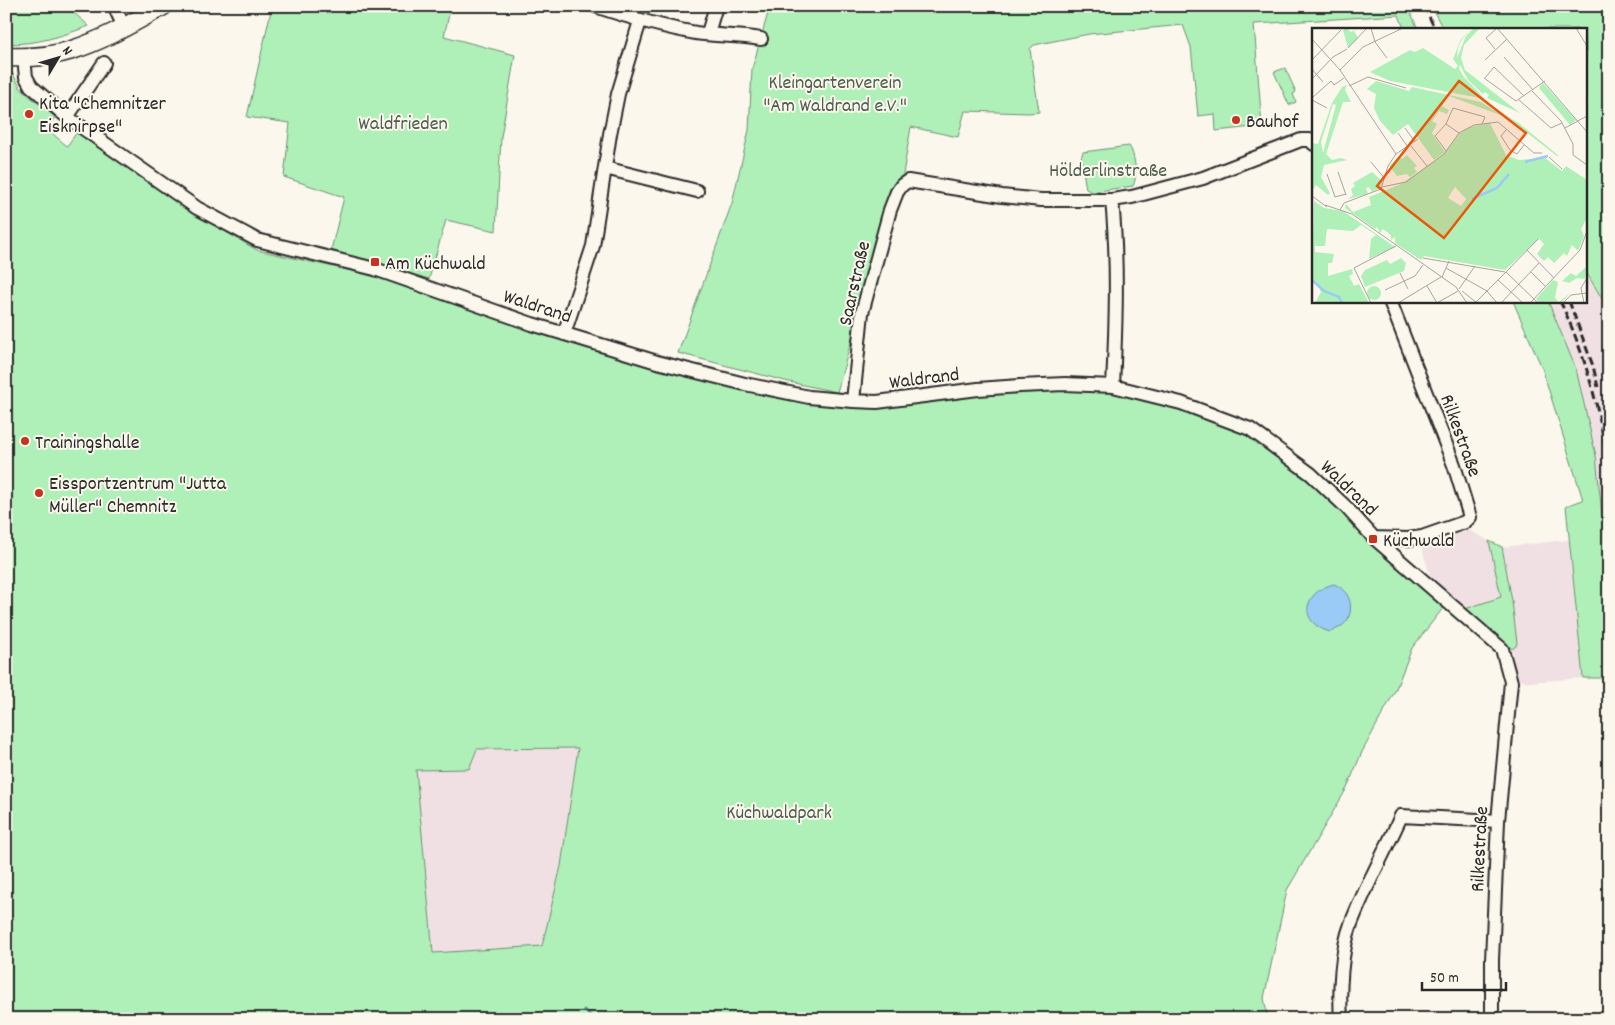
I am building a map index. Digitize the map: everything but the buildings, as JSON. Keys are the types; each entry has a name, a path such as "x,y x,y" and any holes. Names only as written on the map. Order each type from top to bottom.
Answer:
{"street":[{"path":"118,6 117,12 124,27"},
{"path":"6,58 24,58 71,50 124,27 163,6"},
{"path":"708,33 716,6"},
{"path":"600,7 640,21 697,33 761,39"},
{"path":"564,334 593,246 618,94 640,21"},
{"name":"Waldrand","path":"24,58 26,77 31,86 67,117 197,208 257,240 375,270 564,334 657,362 809,397 877,402 978,389 1020,386 1065,384 1113,386 1181,403 1250,429 1311,474 1346,507 1374,538 1502,649 1511,682"},
{"path":"67,117 104,63"},
{"path":"1113,386 1116,235 1112,200 1132,197 1203,178 1301,140 1312,142"},
{"path":"605,168 697,191"},
{"name":"Saarstraße","path":"853,401 862,314 890,210 902,185 908,181 1002,196 1041,200 1112,200"},
{"name":"Rilkestraße","path":"1374,538 1408,539 1422,537 1465,522 1470,517 1450,456 1390,302"},
{"name":"Rilkestraße","path":"1492,1019 1492,960 1498,821 1511,682"},
{"path":"1341,1019 1340,997 1345,953 1351,925 1402,816 1498,821"}],"shaded area":[{"path":"1588,275 1609,310 1609,646 1605,545 1600,501 1553,313 1548,302 1588,302"},
{"path":"1469,530 1489,541 1501,597 1462,610 1432,582 1421,545"},
{"path":"1569,540 1583,678 1531,682 1521,680 1516,677 1512,649 1517,643 1512,601 1502,547"},
{"path":"578,747 561,866 542,946 433,954 416,770 469,769 477,749"}],"green space":[{"path":"6,6 66,6 89,26 48,39 28,43 6,44"},
{"name":"Waldfrieden","path":"272,6 451,6 444,36 515,55 501,137 496,231 446,220 429,279 331,250 344,197 284,177 290,123 247,117"},
{"name":"Kleingartenverein \"Am Waldrand e.V.\"","path":"770,6 1408,6 1418,28 1404,28 1399,15 1254,24 1262,126 1216,131 1215,114 1198,116 1191,47 1183,25 1089,34 1034,45 1030,49 1039,112 965,111 958,137 911,127 903,174 878,244 837,392 789,382 678,353 732,203 749,130 752,69"},
{"path":"1431,6 1609,6 1609,310 1588,275 1588,28 1442,28"},
{"path":"1285,68 1296,92 1293,94 1296,102 1289,105 1274,72"},
{"name":"Küchwaldpark","path":"6,73 13,74 21,89 55,117 47,129 67,146 77,132 193,213 257,250 365,274 565,336 806,403 977,391 1110,388 1177,406 1250,434 1310,477 1447,603 1412,648 1395,691 1362,752 1347,788 1287,890 1264,998 1268,1019 6,1019","holes":["578,748 561,866 542,946 433,953 416,770 469,769 477,749"]},
{"name":"Hölderlinstraße","path":"1129,146 1133,154 1135,166 1135,182 1133,186 1092,192 1086,189 1081,158 1083,152"},
{"path":"1513,302 1548,302 1576,369 1596,456 1605,545 1609,678 1583,678 1566,506 1583,500 1542,368"},
{"path":"1489,541 1502,547 1512,601 1517,643 1512,649 1490,629 1484,627 1462,610 1501,597"}],"water":[{"path":"1334,584 1347,594 1350,610 1347,621 1339,628 1330,632 1312,621 1308,614 1308,607 1316,593"}],"waterway":[{"path":"584,1010 594,1019"}],"railway":[{"path":"1424,6 1435,28"},
{"path":"1560,302 1578,343 1592,386 1609,476"},
{"path":"1569,302 1593,366 1598,387"}],"place":[{"name":"Kita \"Chemnitzer Eisknirpse\"","path":"29,114"},
{"name":"Bauhof","path":"1236,120"},
{"name":"Am Küchwald","path":"375,262"},
{"name":"Trainingshalle","path":"25,441"},
{"name":"Eissportzentrum \"Jutta Müller\" Chemnitz","path":"39,493"},
{"name":"Küchwald","path":"1373,539"}]}
